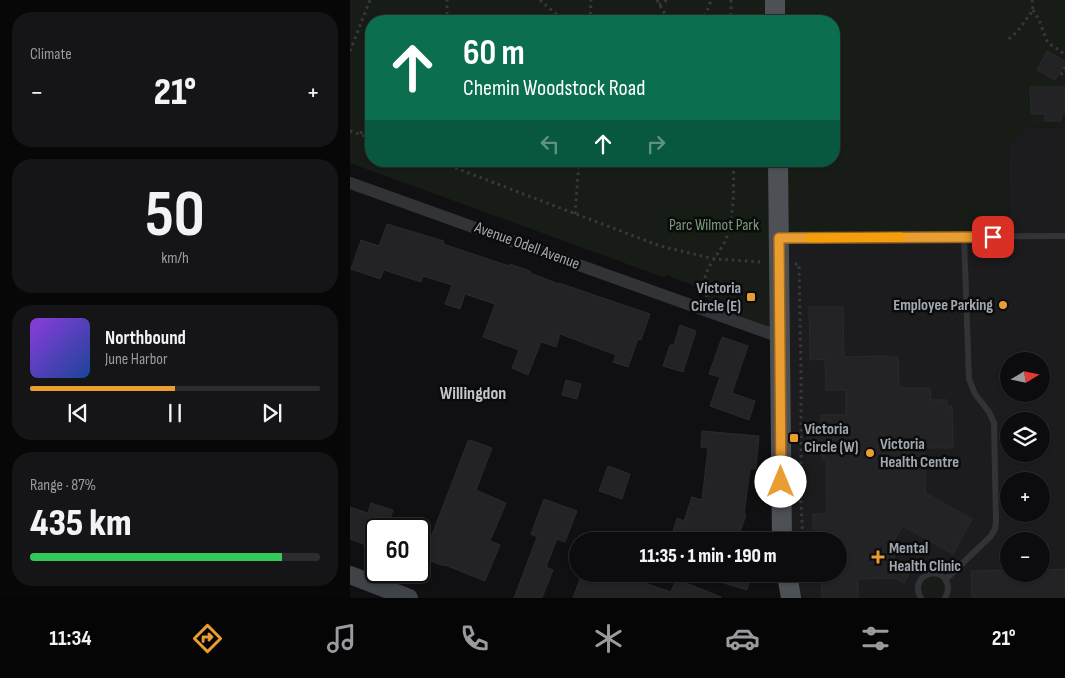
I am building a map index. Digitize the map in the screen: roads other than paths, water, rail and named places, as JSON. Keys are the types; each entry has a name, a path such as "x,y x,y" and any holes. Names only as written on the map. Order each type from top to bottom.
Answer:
{"main road":[{"path":"775,0 775,15"},
{"path":"778,167 782,532"},
{"path":"350,575 409,598"},
{"path":"776,598 777,582"},
{"path":"788,582 791,598"}],"street":[{"name":"Avenue Odell Avenue","path":"350,183 780,336"}],"lane":[{"path":"779,238 1065,236"},
{"path":"946,579 991,536 996,522 994,423 989,412 975,394 968,379 964,237"},
{"path":"921,598 918,594 918,584 928,574 938,574 946,579 948,590 945,598"}],"place":[{"name":"Victoria Circle (E)","path":"751,297"},
{"name":"Employee Parking","path":"1003,305"},
{"name":"Victoria Circle (W)","path":"794,438"},
{"name":"Victoria Health Centre","path":"870,453"},
{"name":"Mental Health Clinic","path":"878,557"}],"district":[{"name":"Willingdon","path":"473,393"}],"park label":[{"name":"Parc Wilmot Park","path":"714,225"}]}
